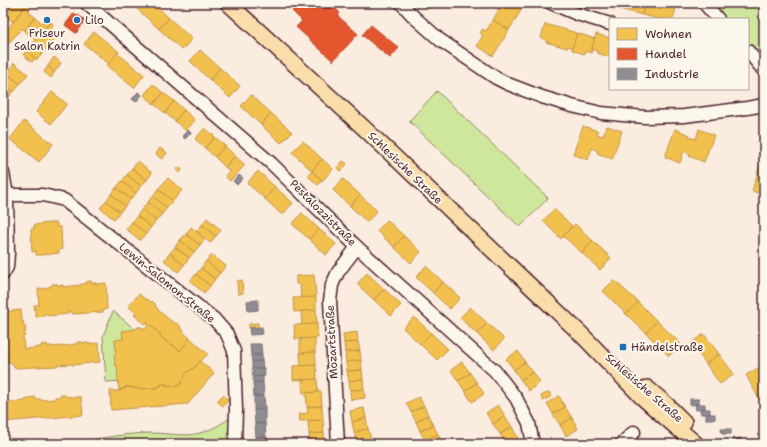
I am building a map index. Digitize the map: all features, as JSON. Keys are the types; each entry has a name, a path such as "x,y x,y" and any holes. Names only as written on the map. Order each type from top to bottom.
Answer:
{"main road":[{"name":"Schlesische Straße","path":"228,3 365,129 581,334 642,397 696,444"},
{"name":"Schlesische Straße","path":"581,334 667,405 705,444"}],"street":[{"name":"Pestalozzistraße","path":"86,3 272,164 357,248 495,371 516,398 528,423 533,444"},
{"path":"401,3 414,17 440,40 496,78 542,97 572,106 601,113 645,117 684,116 764,105"},
{"path":"551,3 577,14 609,24"},
{"path":"704,3 717,18"},
{"path":"749,52 764,71"},
{"path":"3,172 7,195 8,253 7,267 3,274"},
{"name":"Lewin-Salomon-Straße","path":"7,195 43,194 64,200 214,319 227,334 234,351 236,410 235,444"},
{"name":"Mozartstraße","path":"338,444 330,301 332,285 338,272 357,248"},
{"path":"621,444 634,432"}],"green space":[{"path":"706,3 764,3 764,69 749,47 749,18 721,18"},
{"path":"437,91 548,198 520,227 409,121"},
{"path":"113,311 181,368 172,378 106,382 103,336"},
{"path":"234,415 232,442 225,444 73,444 111,437 139,434 154,433 192,435 212,429"}],"building: Wohnen":[{"path":"10,3 17,3 20,5 22,3 27,4 13,22 3,14"},
{"path":"141,3 153,3 169,18 159,29 136,8"},
{"path":"422,3 433,3 429,9"},
{"path":"499,3 502,5 503,3 525,4 509,30 493,20 499,9 496,7"},
{"path":"613,3 645,3 642,15 612,7"},
{"path":"645,3 677,4 673,18 655,18 642,15"},
{"path":"27,4 30,6 29,12 35,17 24,31 22,28 8,44 3,40 3,35"},
{"path":"35,17 42,23 47,19 50,22 36,40 24,31"},
{"path":"169,18 192,39 182,50 159,29"},
{"path":"493,20 509,30 493,56 477,46 483,35 480,33 483,29 486,31"},
{"path":"50,22 53,24 51,30 58,35 37,60 26,51"},
{"path":"545,24 577,33 573,48 568,46 567,48 546,42 546,40 541,38"},
{"path":"94,32 119,52 109,64 84,44"},
{"path":"577,33 595,39 591,53 586,51 584,54 572,50"},
{"path":"596,34 609,38 609,57 597,53 597,51 592,49 591,51"},
{"path":"200,50 220,68 210,80 190,61"},
{"path":"26,51 35,58 32,62 23,55"},
{"path":"117,53 144,75 134,88 107,66"},
{"path":"54,57 61,63 54,73 48,66"},
{"path":"14,63 28,74 20,84 5,72 9,68 10,69"},
{"path":"48,66 54,73 51,78 44,72"},
{"path":"220,68 240,86 230,98 210,80"},
{"path":"5,72 20,84 14,92 3,83 3,75"},
{"path":"3,83 13,91 7,100 3,96"},
{"path":"153,84 163,93 154,104 144,95"},
{"path":"52,92 67,104 51,124 36,112"},
{"path":"163,93 174,101 165,113 154,104"},
{"path":"251,95 271,113 261,125 241,106"},
{"path":"3,96 7,100 3,104"},
{"path":"174,101 184,110 175,121 165,113"},
{"path":"184,110 195,120 186,131 175,121"},
{"path":"271,113 292,132 281,143 261,125"},
{"path":"24,121 53,144 39,162 10,139"},
{"path":"583,126 598,131 597,134 603,136 607,126 622,131 612,159 597,153 598,151 592,148 588,160 573,154"},
{"path":"205,128 215,137 205,148 195,139"},
{"path":"675,129 690,135 689,137 696,139 699,129 714,135 704,162 689,156 690,154 684,151 680,163 665,157"},
{"path":"215,137 225,146 215,157 205,148"},
{"path":"303,141 322,159 312,171 292,152"},
{"path":"225,146 235,156 225,167 215,157"},
{"path":"160,148 167,153 162,159 156,154"},
{"path":"235,156 245,165 230,181 225,176 229,171 225,167"},
{"path":"322,159 333,169 322,181 312,171"},
{"path":"138,161 152,173 147,180 132,168"},
{"path":"343,161 347,164 341,171 337,168"},
{"path":"761,162 764,163 764,195 752,191"},
{"path":"179,167 182,169 180,173 176,170"},
{"path":"132,168 147,180 141,186 127,175"},
{"path":"258,171 275,187 265,199 247,183"},
{"path":"312,171 322,180 318,185 308,176"},
{"path":"127,175 141,186 136,193 122,181"},
{"path":"168,178 182,190 173,201 158,189"},
{"path":"343,179 360,195 350,206 333,190"},
{"path":"122,181 136,193 131,199 116,188"},
{"path":"275,187 293,203 282,215 265,199"},
{"path":"116,188 131,199 125,206 111,194"},
{"path":"158,189 173,201 167,208 153,196"},
{"path":"111,194 125,206 120,212 106,201"},
{"path":"360,195 377,211 367,222 350,206"},
{"path":"153,196 167,208 162,214 148,202"},
{"path":"106,201 120,212 114,219 100,208"},
{"path":"148,202 162,214 156,221 142,209"},
{"path":"142,209 156,221 151,227 137,216"},
{"path":"554,209 572,226 561,239 543,221"},
{"path":"302,213 319,229 309,239 292,224"},
{"path":"137,216 151,227 146,234 132,222"},
{"path":"207,218 221,230 216,236 202,225"},
{"path":"387,220 404,236 394,247 377,231"},
{"path":"132,222 146,234 140,240 126,229"},
{"path":"57,223 57,227 61,227 62,249 59,250 59,253 36,255 36,251 32,252 31,229 34,229 34,225"},
{"path":"575,224 593,241 582,253 563,236"},
{"path":"202,225 216,236 210,243 196,231"},
{"path":"191,227 205,239 200,245 186,234"},
{"path":"319,229 336,244 326,255 309,239"},
{"path":"186,234 200,245 194,252 180,240"},
{"path":"404,236 421,252 411,263 394,247"},
{"path":"180,240 194,252 189,258 175,247"},
{"path":"593,241 611,258 600,270 582,253"},
{"path":"175,247 189,258 184,265 170,253"},
{"path":"170,253 184,265 178,272 164,260"},
{"path":"212,255 226,266 220,273 206,261"},
{"path":"206,261 220,273 215,279 201,268"},
{"path":"426,266 443,282 433,293 416,277"},
{"path":"201,268 215,279 210,286 196,274"},
{"path":"367,273 384,289 374,300 357,284"},
{"path":"196,274 210,286 204,293 190,281"},
{"path":"314,275 316,297 301,298 300,284 296,284 296,276"},
{"path":"242,280 243,293 238,294 237,281"},
{"path":"614,280 638,302 626,314 603,291"},
{"path":"91,281 92,283 96,284 106,283 107,309 103,310 103,312 72,314 72,312 67,312 68,314 48,316 48,314 44,314 44,316 36,317 34,305 39,305 38,289 48,288 52,286 52,284 58,284 58,286 63,285 63,287 86,284 86,282"},
{"path":"443,282 460,298 450,309 433,293"},
{"path":"384,289 401,305 391,316 374,300"},
{"path":"139,294 146,300 147,299 150,302 152,301 158,310 172,322 177,323 184,331 183,332 190,338 180,351 172,344 171,346 147,322 145,324 134,315 136,313 128,306"},
{"path":"316,297 316,310 294,312 293,298"},
{"path":"638,302 657,321 646,333 626,314"},
{"path":"470,307 487,323 477,334 460,318"},
{"path":"21,310 22,321 26,332 24,332 25,336 23,336 24,349 42,347 41,345 47,344 47,346 52,347 78,344 77,342 88,344 99,343 100,362 14,368 14,365 7,362 3,312"},
{"path":"316,310 317,324 302,325 301,311"},
{"path":"414,317 431,333 420,344 403,328"},
{"path":"657,321 681,344 669,356 646,333"},
{"path":"147,322 171,346 172,344 180,351 190,338 208,354 193,369 189,372 188,371 179,386 172,387 172,385 167,386 167,384 161,384 161,386 157,388 136,389 125,387 125,389 121,389 121,391 119,391 117,365 115,365 114,354 116,354 115,340 123,339 122,331 137,329 137,327 142,327 142,329 147,328 145,324"},
{"path":"258,323 258,328 249,328 249,324"},
{"path":"487,323 504,339 494,350 477,334"},
{"path":"317,324 318,338 295,339 294,325"},
{"path":"357,332 358,342 344,343 343,334"},
{"path":"431,333 448,349 437,360 420,344"},
{"path":"704,334 719,354 706,364 691,343"},
{"path":"315,338 315,352 300,353 300,339"},
{"path":"358,342 360,351 345,352 344,343"},
{"path":"360,351 361,360 346,362 345,352"},
{"path":"518,351 525,362 514,370 506,359"},
{"path":"315,352 316,365 301,366 300,353"},
{"path":"719,354 734,374 720,384 706,364"},
{"path":"361,360 362,370 347,371 346,362"},
{"path":"200,361 214,373 188,404 111,410 110,391 121,391 121,389 125,389 125,387 136,389 157,388 161,386 161,384 167,384 167,386 172,385 172,387 179,386 188,371 189,372 193,369"},
{"path":"462,362 470,373 458,381 451,370"},
{"path":"525,362 533,372 521,380 514,370"},
{"path":"316,365 317,379 293,380 293,366"},
{"path":"760,367 764,374 764,393 758,397 746,375"},
{"path":"362,370 363,379 349,381 347,371"},
{"path":"533,372 540,382 529,391 521,380"},
{"path":"470,373 477,383 465,391 458,381"},
{"path":"317,379 318,392 303,393 302,380"},
{"path":"363,379 364,389 350,390 349,381"},
{"path":"477,383 484,394 472,402 465,391"},
{"path":"364,389 365,398 351,400 350,390"},
{"path":"321,392 322,406 307,407 306,393"},
{"path":"549,392 552,396 543,401 541,396"},
{"path":"764,393 764,408 758,397"},
{"path":"60,395 65,395 66,397 81,397 83,415 3,422 3,400 5,399 5,401 10,402 25,401 29,398 35,397 35,399 40,400 55,399 55,397 60,397"},
{"path":"223,395 229,400 223,406 217,401"},
{"path":"559,396 565,407 553,414 547,403"},
{"path":"419,397 424,406 411,412 406,403"},
{"path":"498,405 505,416 493,424 486,413"},
{"path":"322,406 323,420 300,421 299,414 308,413 307,407"},
{"path":"424,406 428,415 416,422 411,412"},
{"path":"565,407 572,418 560,425 553,414"},
{"path":"364,408 366,418 352,422 350,411"},
{"path":"428,415 433,425 420,431 416,422"},
{"path":"505,416 512,427 500,434 493,424"},
{"path":"366,418 368,429 354,432 352,422"},
{"path":"572,418 578,429 566,436 560,425"},
{"path":"323,420 324,433 309,434 308,421"},
{"path":"433,425 438,434 425,440 420,431"},
{"path":"512,427 518,438 506,444 500,434"},
{"path":"368,429 371,439 357,442 354,432"},
{"path":"324,433 324,444 310,444 309,434"},
{"path":"438,434 442,443 426,444 425,440"},
{"path":"371,439 372,444 357,444 357,442"}],"building: Handel":[{"path":"299,3 305,3 312,9 318,3 322,3 324,5 326,3 330,3 340,13 338,16 358,34 333,61 296,27 302,21 292,11"},
{"path":"74,13 85,20 76,33 65,25"},
{"path":"78,15 85,20 76,33 65,25 69,20 72,22"},
{"path":"371,25 399,48 390,58 362,35"}],"building: Industrie":[{"path":"138,92 142,95 136,102 132,99"},
{"path":"188,130 191,133 185,139 182,136"},
{"path":"239,175 243,178 237,185 233,181"},
{"path":"258,300 258,310 248,311 247,301"},
{"path":"262,327 263,334 250,335 249,328"},
{"path":"250,344 261,344 262,355 251,355"},
{"path":"251,355 262,355 262,361 252,362"},
{"path":"262,361 263,368 252,369 252,362"},
{"path":"264,368 265,376 253,377 252,369"},
{"path":"263,376 263,382 253,383 253,377"},
{"path":"263,382 264,396 254,396 253,383"},
{"path":"254,396 264,396 265,409 254,410"},
{"path":"690,399 699,399 699,404 690,405"},
{"path":"695,404 705,404 705,409 696,410"},
{"path":"265,409 265,423 255,424 254,410"},
{"path":"700,409 710,409 710,414 701,414"},
{"path":"706,414 715,414 715,419 706,419"},
{"path":"265,423 266,437 256,437 255,424"},
{"path":"721,429 731,429 731,434 722,434"},
{"path":"256,437 267,437 267,443 256,443"},
{"path":"741,438 741,443 732,444 732,439"}],"place":[{"name":"Friseur Salon Katrin","path":"47,20"},
{"name":"Lilo","path":"77,20"},
{"name":"Händelstraße","path":"623,347"}]}
